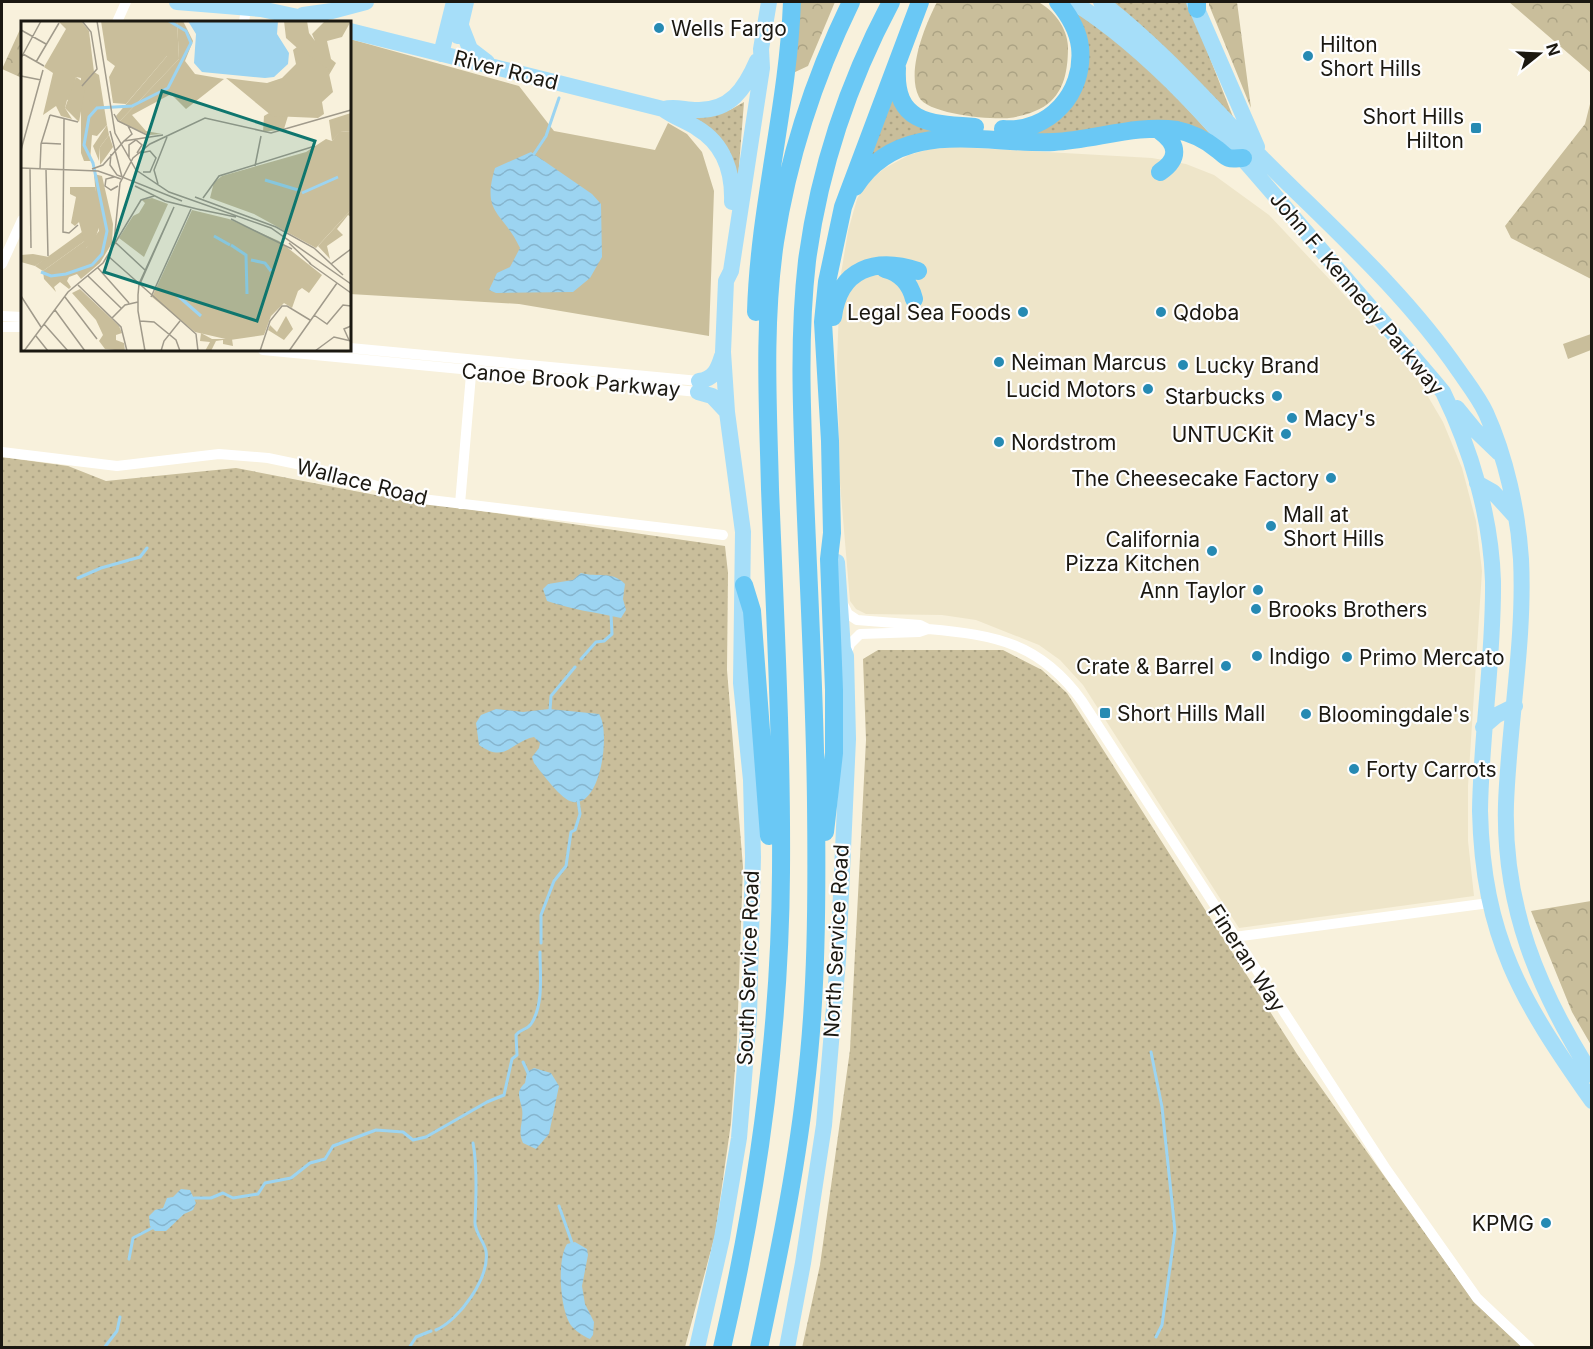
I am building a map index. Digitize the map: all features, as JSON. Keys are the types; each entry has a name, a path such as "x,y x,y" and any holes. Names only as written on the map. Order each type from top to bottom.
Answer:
{"highway":[{"path":"770,484 756,351 758,268 785,91 792,2"},
{"path":"722,1347 745,1239 760,1148 776,995 780,802 766,352 775,242 797,140 833,38 851,2"},
{"path":"767,1347 805,1090 813,972 816,760 801,356 807,262 820,192 836,129 864,58 891,2"},
{"path":"807,262 868,101 915,2"},
{"path":"815,893 828,818 834,753 829,559 832,533 827,366 823,322 827,282 843,207 897,57 920,2"},
{"path":"897,57 897,91 902,104 913,115 954,126 1009,130 1032,126 1052,116 1063,105 1073,91 1079,68 1077,34 1058,2"},
{"path":"843,207 872,166 884,157 911,145 956,138 1053,142 1138,130 1176,130 1192,134 1229,159 1243,158"},
{"path":"1160,131 1173,143 1175,154 1172,163 1160,172"},
{"path":"827,366 838,296 850,278 868,268 885,263 918,271"},
{"path":"868,268 887,269 898,273 912,288 914,299"},
{"path":"744,585 752,611 771,877 779,916"},
{"path":"759,1347 784,1224"}],"main road":[{"path":"177,2 252,15 298,9 332,11 366,2"},
{"path":"447,55 454,2"},
{"path":"447,55 461,26 466,2"},
{"path":"726,281 731,271 762,68 761,49 769,2"},
{"name":"John F. Kennedy Parkway","path":"1073,2 1103,22 1148,60 1243,158 1443,392 1455,417 1478,483 1488,528 1492,580 1484,727 1481,847 1489,903 1517,984 1541,1028 1592,1101"},
{"name":"John F. Kennedy Parkway","path":"1101,2 1153,45 1403,297 1444,349 1486,413 1500,454 1514,516 1521,566 1521,622 1506,805 1507,843 1513,893 1519,925 1549,1001 1560,1026 1592,1074"},
{"path":"1196,4 1262,157"},
{"path":"298,9 319,21"},
{"path":"461,26 467,43 476,56 504,70"},
{"name":"River Road","path":"351,31 663,109 707,135 725,159 732,189 724,270 726,281"},
{"name":"River Road","path":"663,109 671,107 712,110 725,105 745,86 761,49"},
{"path":"1337,270 1342,256 1343,238"},
{"path":"1363,259 1362,282 1369,306"},
{"name":"South Service Road","path":"697,1347 722,1238 739,1138 749,1017 753,857 751,780 741,683 743,532 727,412 723,352 726,281"},
{"path":"723,352 718,368 699,386 727,412"},
{"path":"1443,392 1474,430 1500,454"},
{"path":"1478,483 1493,492 1514,516"},
{"name":"North Service Road","path":"787,1347 803,1263 824,1125 834,1007 848,739 846,656 843,650 840,596 832,533"},
{"path":"1487,686 1501,679 1516,664"},
{"path":"1484,727 1497,715 1515,706"},
{"path":"1481,847 1498,879 1513,893"},
{"path":"1489,903 1505,909 1519,925"}],"street":[{"path":"117,21 126,2"},
{"path":"2,264 21,222"},
{"path":"2,316 21,317"},
{"path":"2,327 21,327"},
{"name":"Canoe Brook Parkway","path":"351,348 472,365"},
{"name":"Canoe Brook Parkway","path":"277,351 472,365 699,386"},
{"path":"460,504 472,365"},
{"name":"Wallace Road","path":"2,452 117,466 219,454 268,458 311,467 401,495 723,535"},
{"name":"Fineran Way","path":"840,596 848,614 857,620 920,625 928,629 993,637 1037,656 1061,673 1082,701 1374,1151 1471,1288 1530,1347"},
{"name":"Fineran Way","path":"846,656 850,644 860,634 919,632 928,629"},
{"path":"1234,937 1489,903"}],"shaded area":[{"path":"958,147 1152,158 1186,164 1214,175 1269,215 1396,350 1420,383 1443,422 1462,468 1476,521 1482,571 1468,786 1468,841 1474,896 1239,928 1083,685 1060,660 1039,645 976,620 942,615 866,614 856,609 850,601 840,483 837,363 840,280 848,231 857,199 866,183 885,168 909,155 930,149"}],"green space":[{"path":"1032,1 1038,2 1049,10 1059,20 1068,46 1065,75 1056,95 1047,105 1037,110 1009,118 960,115 924,103 916,87 916,62 927,23 937,2"},
{"path":"799,2 835,2 808,66 793,73"},
{"path":"1111,2 1188,2 1233,117"},
{"path":"1209,2 1237,2 1251,108 1209,5"},
{"path":"1509,2 1591,2 1591,73"},
{"path":"1075,13 1112,36 1132,53 1220,144 1206,137 1030,136 1073,101"},
{"path":"21,27 21,78 2,69"},
{"path":"351,39 519,86 554,131 655,150 668,123 687,134 702,152 714,191 709,336 519,304 351,294"},
{"path":"890,87 942,131 871,155"},
{"path":"1591,100 1591,279 1511,238 1505,226 1585,124"},
{"path":"744,102 737,192 691,114 730,110"},
{"path":"1591,334 1591,350 1568,359 1563,344"},
{"path":"2,457 68,466 106,481 236,468 391,498 725,546 728,573 727,670 743,867 737,1040 731,1123 715,1235 685,1347 2,1347"},
{"path":"878,650 1003,650 1042,670 1067,693 1297,1054 1475,1303 1522,1347 802,1348 820,1265 850,1050 866,740 863,659"},
{"path":"1592,901 1591,1045 1572,1012 1531,911"}],"water":[{"path":"531,152 592,194 601,204 602,257 590,278 573,292 496,293 489,290 497,273 510,267 520,248 492,204 491,183 495,168"},
{"path":"581,573 615,577 625,584 623,599 626,610 621,618 547,601 543,589 548,584 573,580"},
{"path":"496,709 523,712 549,709 599,714 604,736 603,751 597,781 591,793 583,800 573,802 557,791 534,763 532,757 540,743 534,737 502,752 488,750 479,745 476,723 481,715"},
{"path":"534,1068 551,1073 559,1086 549,1134 536,1149 523,1143 521,1138 522,1109 519,1095 527,1072"},
{"path":"181,1189 190,1190 196,1203 193,1210 184,1214 166,1231 155,1231 150,1226 149,1216 155,1210 163,1208 167,1198 173,1197"},
{"path":"575,1242 587,1249 588,1255 582,1286 585,1304 594,1322 593,1335 590,1339 570,1324 563,1305 562,1261 567,1244"}],"waterway":[{"path":"534,154 546,136 559,98"},
{"path":"78,578 101,568 140,557 147,548"},
{"path":"581,659 596,642 604,641 612,634 611,614"},
{"path":"550,710 551,696 575,667"},
{"path":"541,943 541,915 554,881 566,866 571,832 575,830 580,814 578,800"},
{"path":"194,1198 211,1198 223,1193 233,1198 258,1194 265,1183 291,1178 310,1163 325,1159 333,1146 376,1130 403,1132 413,1140 426,1137 487,1102 504,1095 512,1059 517,1055 516,1035 531,1024 538,1008 540,952"},
{"path":"1151,1052 1162,1107 1175,1231 1162,1325 1156,1337"},
{"path":"523,1062 529,1075"},
{"path":"436,1330 445,1325 463,1308 478,1285 486,1262 485,1247 475,1225 476,1171 473,1143"},
{"path":"559,1206 572,1243"},
{"path":"129,1259 133,1238 154,1227"},
{"path":"104,1348 117,1331 120,1317"},
{"path":"409,1348 416,1337 431,1331"}],"place":[{"name":"Wells Fargo","path":"659,28"},
{"name":"Hilton Short Hills","path":"1308,56"},
{"name":"Short Hills Hilton","path":"1476,128"},
{"name":"Legal Sea Foods","path":"1023,312"},
{"name":"Qdoba","path":"1161,312"},
{"name":"Neiman Marcus","path":"999,362"},
{"name":"Lucky Brand","path":"1183,365"},
{"name":"Lucid Motors","path":"1148,389"},
{"name":"Starbucks","path":"1277,396"},
{"name":"Macy's","path":"1292,418"},
{"name":"UNTUCKit","path":"1286,434"},
{"name":"Nordstrom","path":"999,442"},
{"name":"The Cheesecake Factory","path":"1331,478"},
{"name":"Mall at Short Hills","path":"1271,526"},
{"name":"California Pizza Kitchen","path":"1212,551"},
{"name":"Ann Taylor","path":"1258,590"},
{"name":"Brooks Brothers","path":"1256,609"},
{"name":"Indigo","path":"1257,656"},
{"name":"Primo Mercato","path":"1347,657"},
{"name":"Crate & Barrel","path":"1226,666"},
{"name":"Short Hills Mall","path":"1105,713"},
{"name":"Bloomingdale's","path":"1306,714"},
{"name":"Forty Carrots","path":"1354,769"},
{"name":"KPMG","path":"1546,1223"}]}
